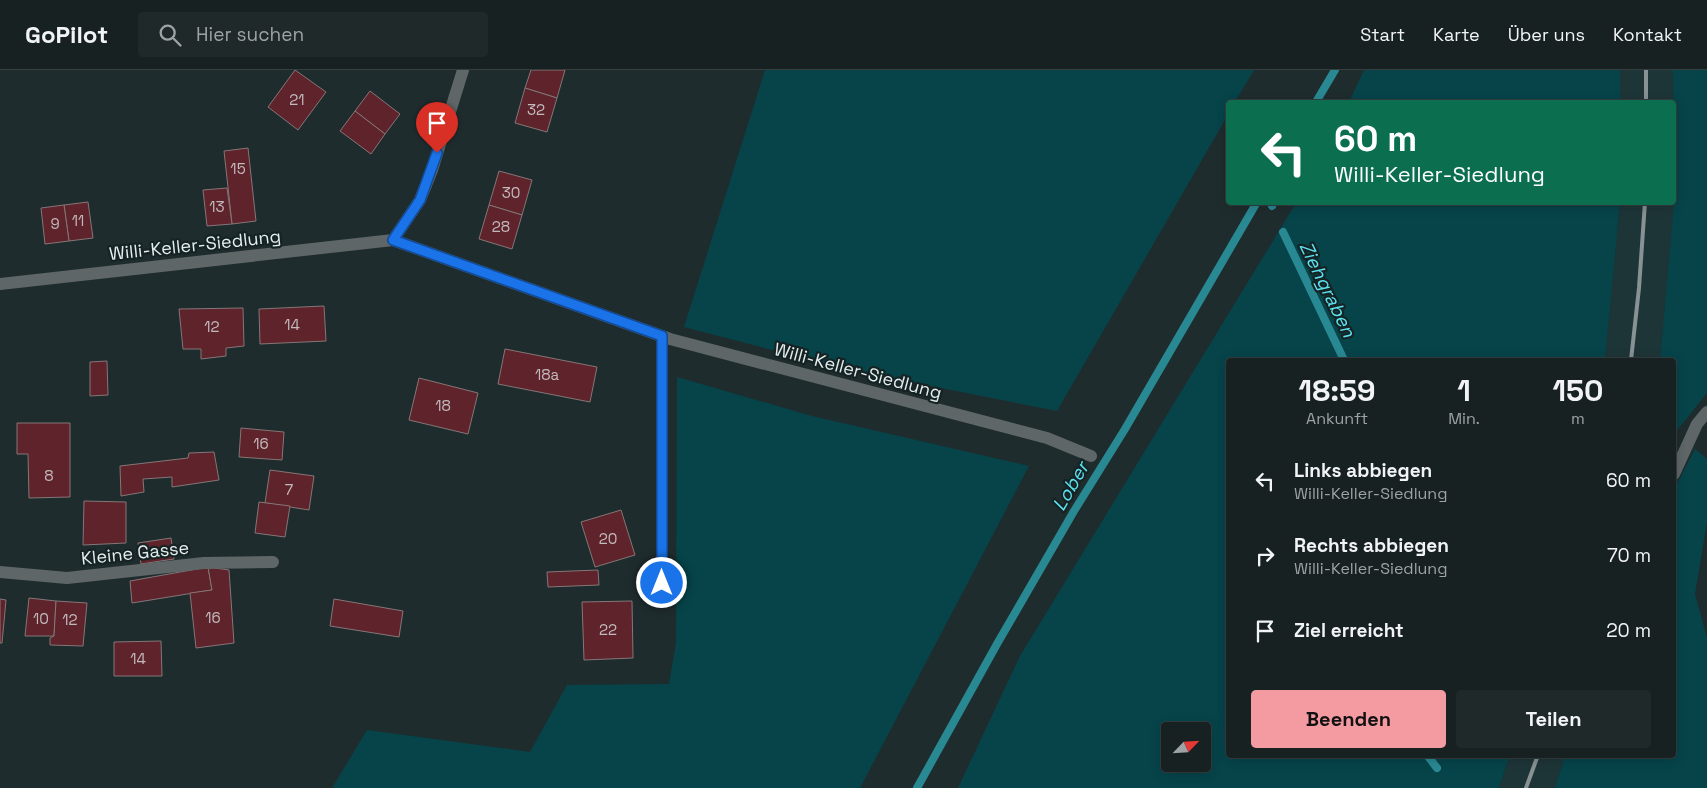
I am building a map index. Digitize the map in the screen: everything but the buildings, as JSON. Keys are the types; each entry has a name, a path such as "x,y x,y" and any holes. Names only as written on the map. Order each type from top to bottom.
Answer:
{"street":[{"path":"393,240 420,200 432,170 463,70"},
{"name":"Willi-Keller-Siedlung","path":"0,284 393,240 662,336 1046,438 1091,456"},
{"path":"662,336 662,583"},
{"path":"1676,470 1697,424 1707,412"},
{"name":"Kleine Gasse","path":"0,572 67,578 204,563 273,562"}],"shaded area":[{"path":"765,70 1254,70 1236,100 1226,100 1226,118 1057,411 845,369 684,327"},
{"path":"1364,70 1620,70 1620,100 1350,100"},
{"path":"1620,70 1673,70 1673,100 1620,100"},
{"path":"1673,70 1707,70 1707,393 1676,432 1676,358 1660,358 1674,205 1676,205 1676,100 1673,100"},
{"path":"1295,205 1620,205 1605,358 1226,358 1226,758 1509,758 1499,788 958,788 1020,656"},
{"path":"1620,205 1674,205 1660,358 1605,358"},
{"path":"677,377 812,416 1029,466 860,788 332,788 367,730 530,752 567,685 669,684 676,643"},
{"path":"1695,449 1707,459 1707,522 1695,594 1707,638 1707,788 1555,788 1564,758 1676,758 1676,485"},
{"path":"1509,758 1564,758 1555,788 1499,788"}],"waterway":[{"name":"Lober","path":"1317,100 1335,70"},
{"name":"Lober","path":"917,788 1074,511 1125,429 1255,205"},
{"name":"Ziehgraben","path":"1283,232 1343,358"},
{"name":"Ziehgraben","path":"1429,758 1437,768"}],"railway":[{"path":"1646,70 1646,100"},
{"path":"1631,358 1639,288 1645,205"},
{"path":"1526,788 1537,758"}],"route":[{"path":"437,153 420,200 393,240 662,336 662,583"}]}
